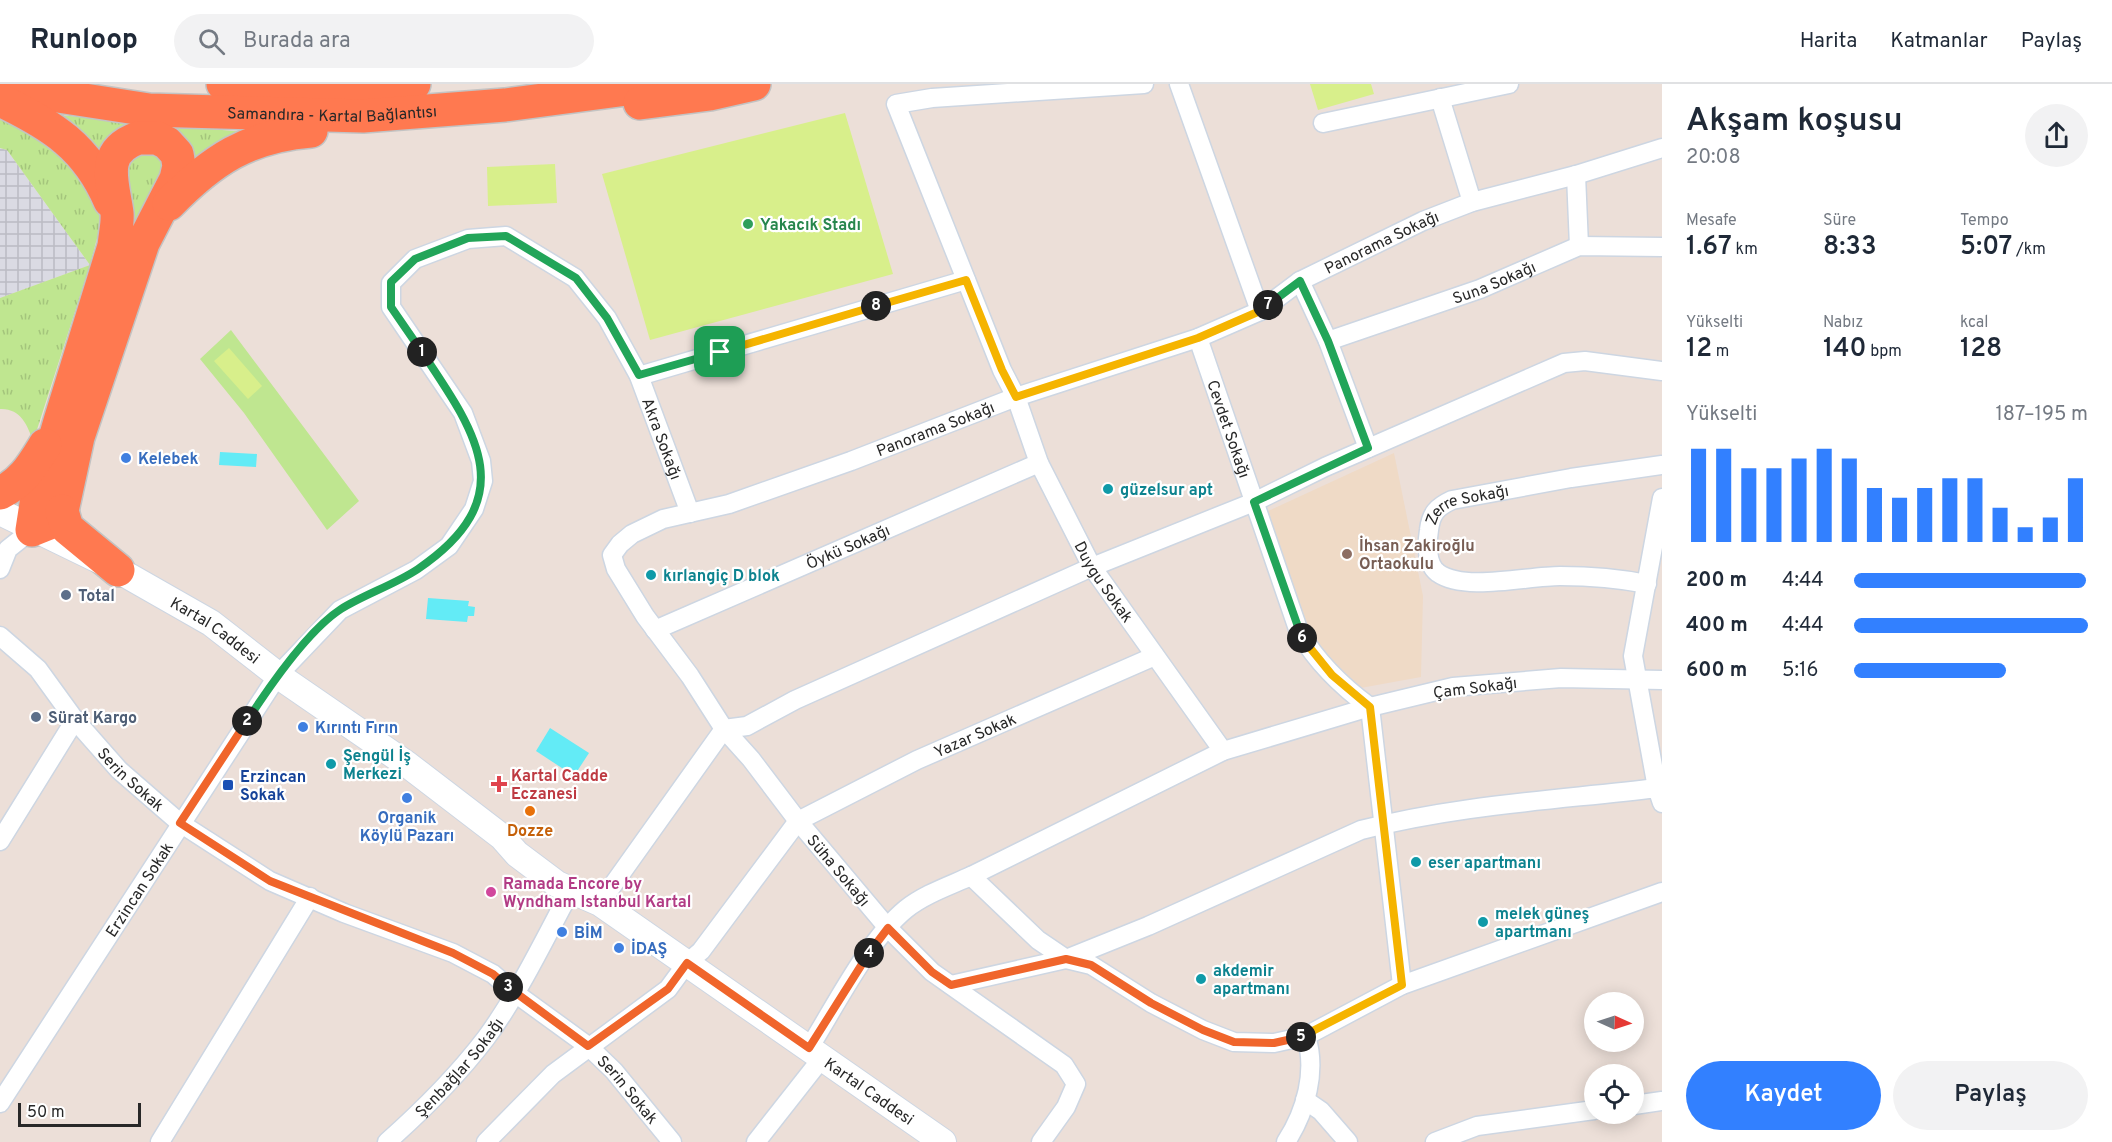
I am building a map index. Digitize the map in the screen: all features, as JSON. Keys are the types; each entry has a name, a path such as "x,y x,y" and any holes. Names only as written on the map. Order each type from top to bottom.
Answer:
{"highway":[{"name":"Samandıra - Kartal Bağlantısı","path":"223,84 266,87 414,84"},
{"name":"Samandıra - Kartal Bağlantısı","path":"0,87 149,110 363,116 505,105 665,84"},
{"path":"143,243 167,206 199,174 235,151 265,138 348,128 470,123 710,94 754,84"},
{"path":"0,100 60,134 85,155 117,216"},
{"path":"138,138 157,138 167,143 177,154 179,166 176,179 143,243 78,437 62,511 57,520 32,530 36,504 60,420 114,246 117,216 111,179 115,153 128,141 138,138"},
{"path":"0,492 12,487 27,474 60,420"},
{"path":"62,511 67,528 118,570"}],"main road":[{"name":"Kartal Caddesi","path":"0,512 32,530 118,570 211,623 278,675 408,765 502,837 525,846 564,870 587,897 687,963 943,1142"}],"street":[{"name":"Duygu Sokak","path":"1144,84 932,98 896,104 1002,370 1016,397 1039,463 1092,567 1223,751"},
{"path":"1179,84 1260,311"},
{"path":"1323,123 1509,84"},
{"path":"1440,98 1472,202"},
{"name":"Panorama Sokağı","path":"612,555 632,534 663,519 729,504 851,461 1016,397 1198,338 1260,311 1300,281 1423,221 1472,202 1576,175 1662,148"},
{"path":"1576,175 1579,246"},
{"name":"Akra Sokağı","path":"278,675 340,610 416,570 448,546 474,509 483,481 481,461 463,413 391,307 391,282 415,259 468,238 506,236 576,278 607,318 639,375 690,513"},
{"name":"Suna Sokağı","path":"1328,341 1480,289 1579,246 1662,247"},
{"path":"639,375 966,280"},
{"path":"1300,281 1328,341 1368,448"},
{"name":"Cevdet Sokağı","path":"1198,338 1299,632 1308,647 1332,675 1370,707"},
{"path":"724,729 747,726 795,700 1092,567 1254,502 1368,448 1564,363 1585,361 1662,371"},
{"name":"Öykü Sokağı","path":"656,630 1039,463"},
{"name":"Zerre Sokağı","path":"1647,584 1611,577 1556,576 1480,582 1451,580 1436,572 1429,561 1428,538 1431,516 1439,506 1452,500 1571,478 1662,465"},
{"path":"951,985 1066,959 1266,875 1361,830 1493,806 1660,796 1636,679 1634,656 1662,498"},
{"path":"0,569 8,549 32,530"},
{"name":"Süha Sokağı","path":"612,555 616,569 724,729 888,928 932,972 1064,1065 1077,1084 1066,1107 1041,1142"},
{"name":"Serin Sokak","path":"0,636 38,669 75,720 119,770 180,823 270,881 453,953 493,974 514,993 588,1046 614,1071 667,1140"},
{"name":"Yazar Sokak","path":"798,821 917,760 1155,656"},
{"name":"Erzincan Sokak","path":"0,1103 278,675"},
{"name":"Çam Sokağı","path":"756,1142 816,1053 888,928 905,910 929,894 971,876 1223,751 1370,707 1453,687 1561,678 1662,680"},
{"path":"1370,707 1402,985"},
{"path":"0,841 75,720"},
{"name":"Şenbağlar Sokağı","path":"387,1142 444,1087 486,1038 514,993 587,897 724,729"},
{"path":"486,1142 553,1074 668,989 687,963 700,951 798,821"},
{"path":"971,876 1038,940 1066,959 1091,965 1151,1003 1203,1030 1234,1042 1274,1043 1306,1036 1402,985 1662,892"},
{"path":"160,1142 310,897"},
{"path":"1286,1142 1293,1131 1309,1085 1312,1055 1306,1036"},
{"path":"1305,1100 1321,1111 1348,1142"},
{"path":"1644,1104 1662,1101"},
{"path":"1434,1142 1477,1126 1584,1111"}],"shaded area":[{"path":"0,148 7,150 90,265 0,298"},
{"name":"İhsan Zakiroğlu Ortaokulu","path":"1394,453 1423,596 1421,677 1355,689 1328,660 1301,618 1266,512"}],"green space":[{"path":"1310,84 1371,84 1374,94 1318,110"},
{"name":"Yakacık Stadı","path":"845,113 893,274 650,340 602,174"},
{"path":"0,114 87,168 102,219 90,265 7,150 0,148"},
{"path":"59,115 255,133 192,167 181,141 102,159"},
{"path":"149,144 167,161 130,256 125,152"},
{"path":"555,164 557,203 488,206 487,167"},
{"path":"90,265 33,442 26,424 18,415 7,409 0,409 0,298"},
{"path":"231,330 359,501 327,530 244,413 200,359"},
{"path":"229,348 262,386 248,399 214,361"}],"water":[{"path":"220,452 257,454 256,467 219,465"},
{"path":"428,598 469,601 468,606 475,607 474,616 468,616 467,622 426,619"},
{"path":"550,728 589,753 574,776 536,751"}],"place":[{"name":"Yakacık Stadı","path":"748,224"},
{"name":"Kelebek","path":"126,458"},
{"name":"güzelsur apt","path":"1108,489"},
{"name":"İhsan Zakiroğlu Ortaokulu","path":"1347,554"},
{"name":"kırlangiç D blok","path":"651,575"},
{"name":"Total","path":"66,595"},
{"name":"Sürat Kargo","path":"36,717"},
{"name":"Kırıntı Fırın","path":"303,727"},
{"name":"Şengül İş Merkezi","path":"331,764"},
{"name":"Kartal Cadde Eczanesi","path":"499,784"},
{"name":"Erzi̇ncan Sokak","path":"228,785"},
{"name":"Organik Köylü Pazarı","path":"407,798"},
{"name":"Dozze","path":"530,811"},
{"name":"eser apartmanı","path":"1416,862"},
{"name":"Ramada Encore by Wyndham Istanbul Kartal","path":"491,892"},
{"name":"melek güneş apartmanı","path":"1483,922"},
{"name":"BİM","path":"562,932"},
{"name":"İDAŞ","path":"619,948"},
{"name":"akdemir apartmanı","path":"1201,979"}],"route":[{"path":"506,236 576,278 607,318 639,375 720,352 966,280 1002,370 1016,397 1198,338 1260,311 1300,281 1328,341 1368,448 1254,502 1299,632 1308,647 1332,675 1348,691 1370,707 1402,985 1306,1036 1274,1043 1234,1042 1203,1030 1151,1003 1091,965 1066,959 951,985 932,972 888,928 809,1048 687,963 668,989 588,1046 514,993 493,974 453,953 270,881 235,861 180,823 278,675 327,621 340,610 416,570 448,546 474,509 483,481 481,461 463,413 391,307 391,282 415,259 468,238 506,236"}]}
